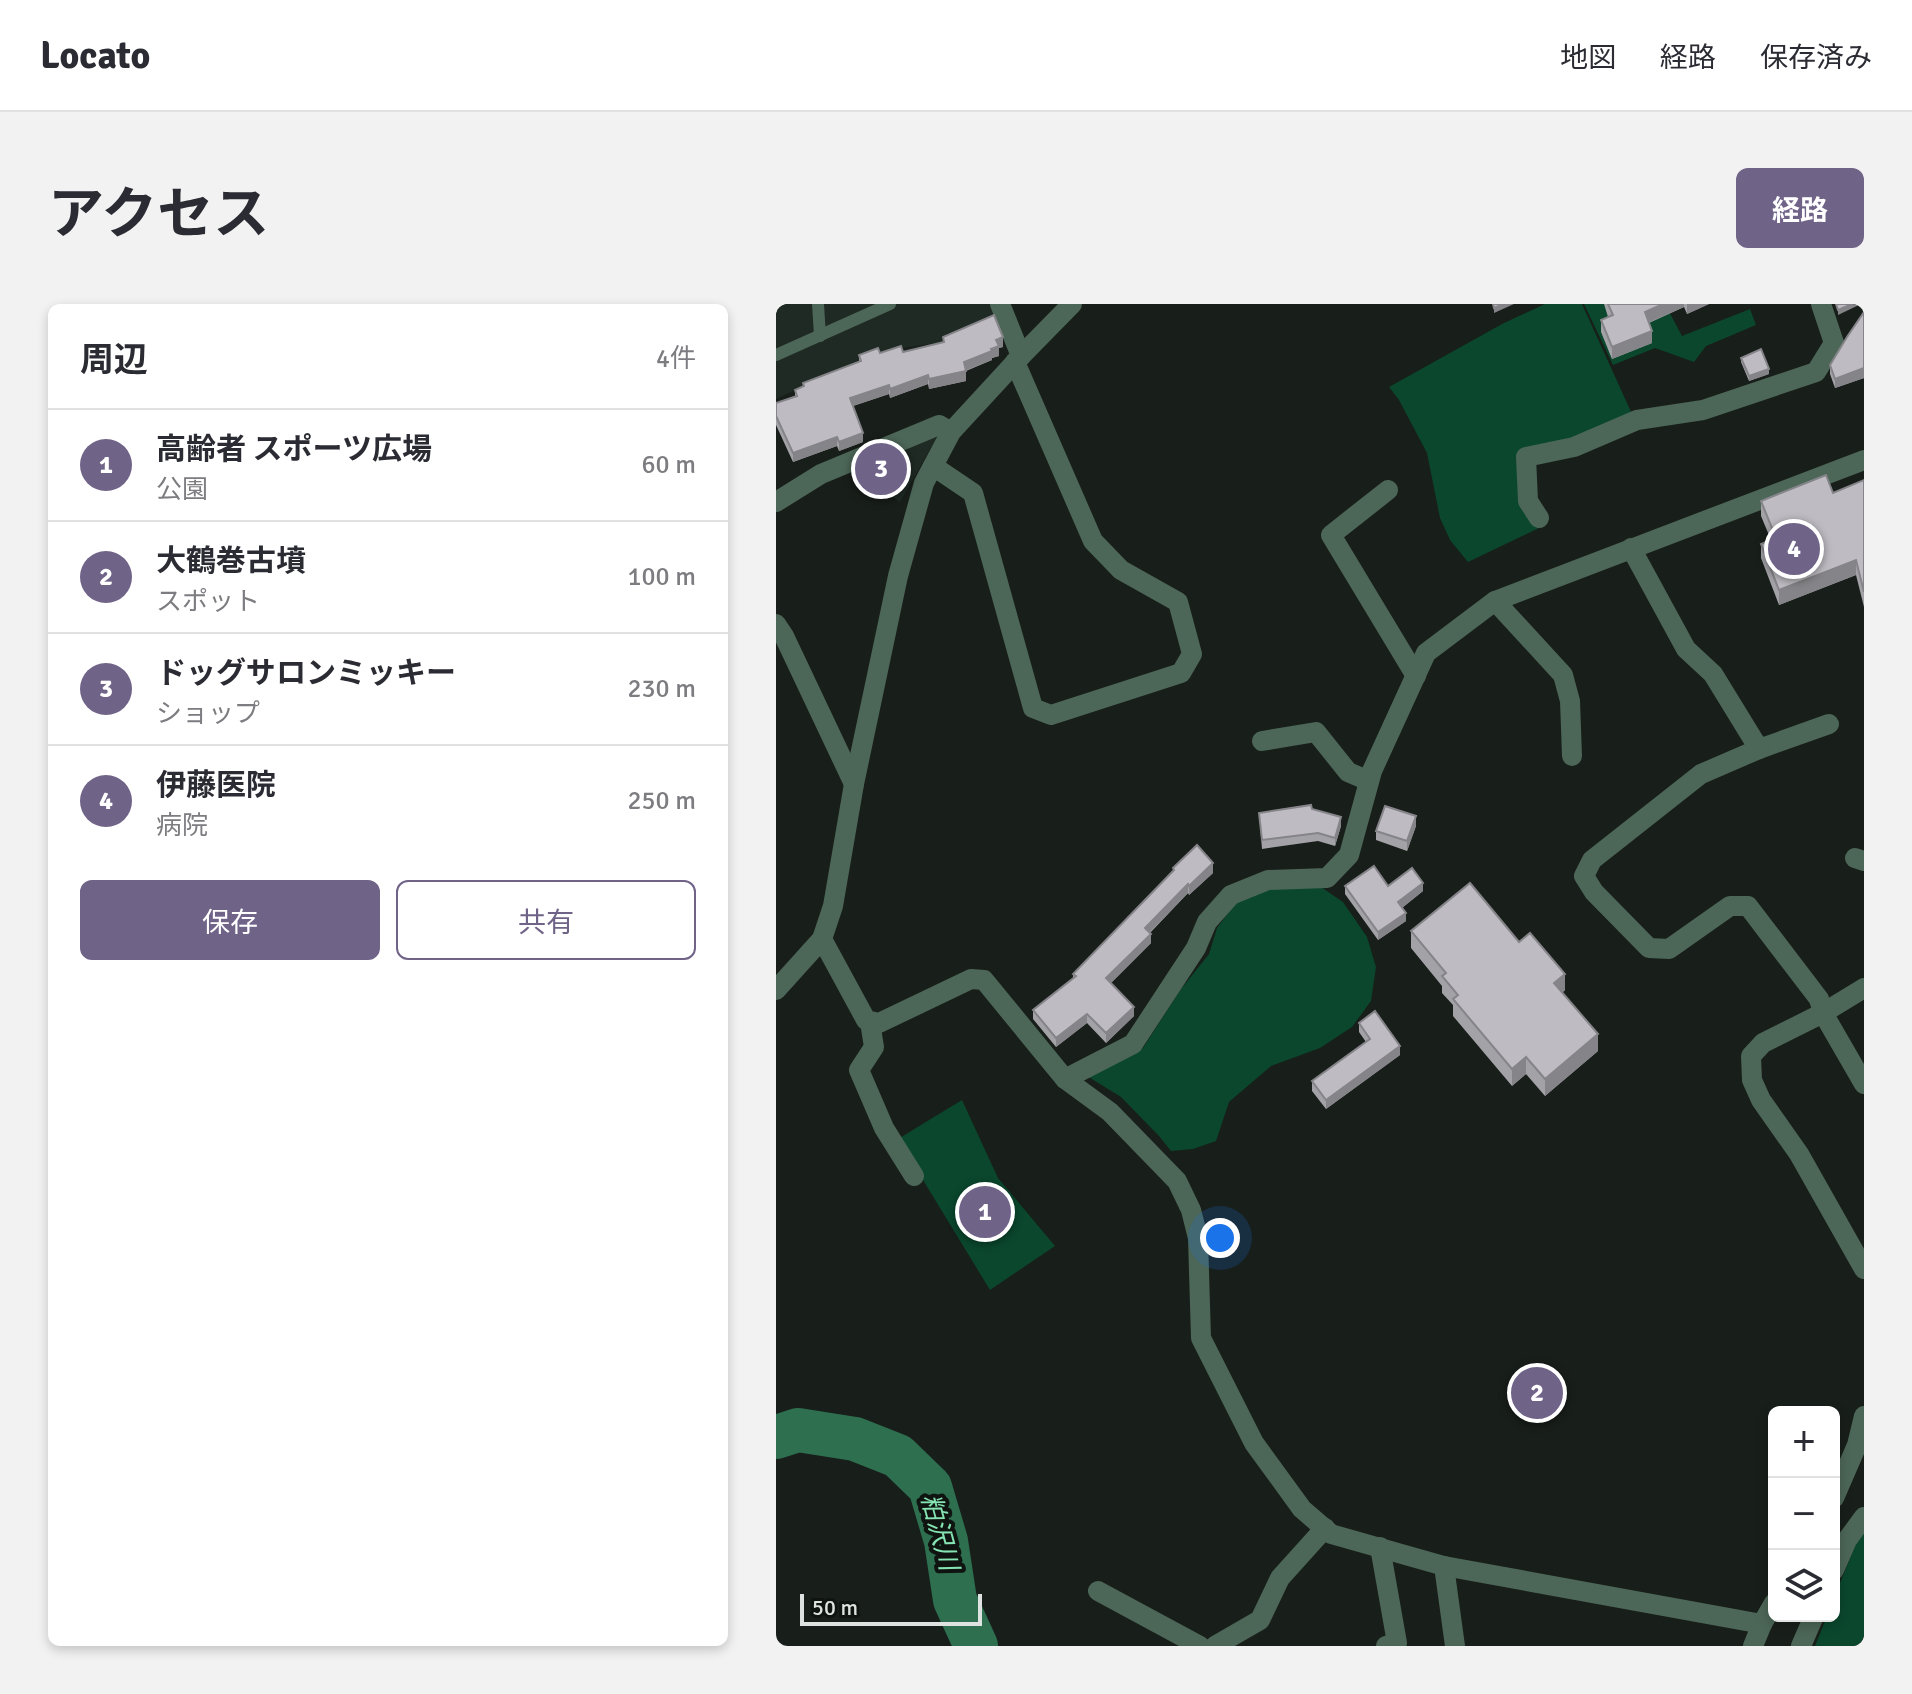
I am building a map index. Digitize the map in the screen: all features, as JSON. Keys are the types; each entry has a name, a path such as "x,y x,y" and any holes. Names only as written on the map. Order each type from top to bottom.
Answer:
{"street":[{"path":"933,466 973,493 1033,708 1051,715 1181,673 1192,654 1178,602 1121,570 1093,541 1018,359 1000,304"},
{"path":"776,990 822,939 833,906 854,784 898,576 924,483 951,432 1072,304"},
{"path":"1539,518 1528,501 1526,457 1574,447 1637,420 1703,410 1816,372 1834,343 1821,304"},
{"path":"776,502 821,474 939,425 951,432"},
{"path":"1065,1079 1133,1044 1196,948 1207,922 1231,895 1268,880 1327,878 1349,855 1372,771 1426,653 1495,601 1864,460"},
{"path":"1388,490 1331,535 1416,676"},
{"path":"1631,548 1686,649 1713,674 1759,749"},
{"path":"1495,601 1563,675 1570,701 1572,756"},
{"path":"776,624 854,784"},
{"path":"1829,724 1701,774 1592,860 1584,876 1594,892 1649,948 1669,949 1730,906 1748,906 1819,999 1823,1013 1864,1084"},
{"path":"1262,741 1316,732 1348,772 1369,781"},
{"path":"822,939 866,1020 870,1022 879,1023 971,979 984,980 1065,1079 1110,1112 1177,1181 1191,1210 1198,1238 1201,1338 1254,1443 1302,1509 1331,1534 1444,1566 1762,1624"},
{"path":"1864,988 1763,1043 1751,1056 1752,1080 1761,1100 1799,1154 1864,1269"},
{"path":"870,1022 874,1047 859,1070 884,1128 914,1176"},
{"path":"1840,1484 1857,1445 1864,1416"},
{"path":"1840,1556 1847,1540 1864,1517"},
{"path":"1215,1646 1260,1620 1280,1578 1325,1528"},
{"path":"1380,1547 1397,1643 1386,1646"},
{"path":"1444,1566 1455,1646"},
{"path":"1098,1591 1200,1646"},
{"path":"1753,1646 1768,1614"},
{"path":"1801,1646 1811,1622"}],"lane":[{"path":"818,304 820,336"},
{"path":"776,355 883,306"}],"shaded area":[{"path":"776,304 990,304 996,320 943,342 876,352 776,399"},
{"path":"933,433 936,439 900,502 884,491 871,471 855,477 851,467"}],"green space":[{"path":"1545,304 1582,304 1632,414 1572,438 1527,448 1531,511 1539,528 1468,562 1450,540 1440,518 1427,453 1389,387 1502,324"},
{"path":"1584,304 1665,304 1682,336 1750,309 1756,325 1706,346 1694,362 1655,348 1613,365"},
{"path":"1321,887 1343,902 1367,937 1376,967 1371,1001 1352,1027 1320,1048 1271,1066 1229,1102 1216,1141 1193,1149 1171,1151 1121,1097 1087,1076 1143,1048 1181,989 1209,954 1217,928 1235,904 1261,889"},
{"path":"962,1100 998,1178 1055,1246 990,1290 898,1139"},
{"path":"1864,1533 1864,1646 1815,1646 1825,1622 1840,1622 1840,1583 1857,1541"}],"building":[{"path":"1608,304 1663,304 1645,312 1652,331 1612,347 1601,320 1613,315"},
{"path":"1836,304 1852,304 1838,310"},
{"path":"1864,312 1864,368 1835,379 1830,365"},
{"path":"994,315 1003,337 996,340 999,346 964,362 966,371 929,379 928,375 890,389 889,385 850,398 863,433 839,442 837,437 793,453 776,416 776,403 797,396 795,390 804,386 803,383 861,361 859,355 878,348 880,353 901,346 903,352 944,342 943,337"},
{"path":"1761,349 1769,369 1749,376 1741,358"},
{"path":"1826,475 1833,493 1864,480 1864,592 1856,560 1779,590 1761,544 1776,538 1761,501"},
{"path":"1311,805 1312,809 1341,817 1335,838 1318,833 1262,840 1259,813"},
{"path":"1385,806 1416,816 1407,841 1376,831"},
{"path":"1197,845 1213,863 1145,928 1151,934 1106,978 1134,1007 1106,1033 1087,1014 1056,1038 1033,1010 1076,976 1073,974"},
{"path":"1374,866 1388,886 1412,868 1423,883 1398,902 1406,913 1378,932 1345,886"},
{"path":"1470,883 1519,942 1530,933 1565,974 1554,983 1598,1034 1545,1079 1526,1057 1512,1069 1453,999 1458,995 1442,976 1446,973 1411,931"},
{"path":"1375,1011 1400,1046 1326,1100 1312,1081 1370,1039 1359,1023"}],"waterway":[{"name":"粕沢川","path":"776,1437 798,1430 855,1439 898,1456 930,1487 946,1541 955,1600 976,1646"}],"place":[{"name":"ドッグサロンミッキー","path":"881,469"},
{"name":"伊藤医院","path":"1794,549"},
{"name":"高齢者 スポーツ広場","path":"985,1212"},
{"name":"大鶴巻古墳","path":"1537,1393"}]}
